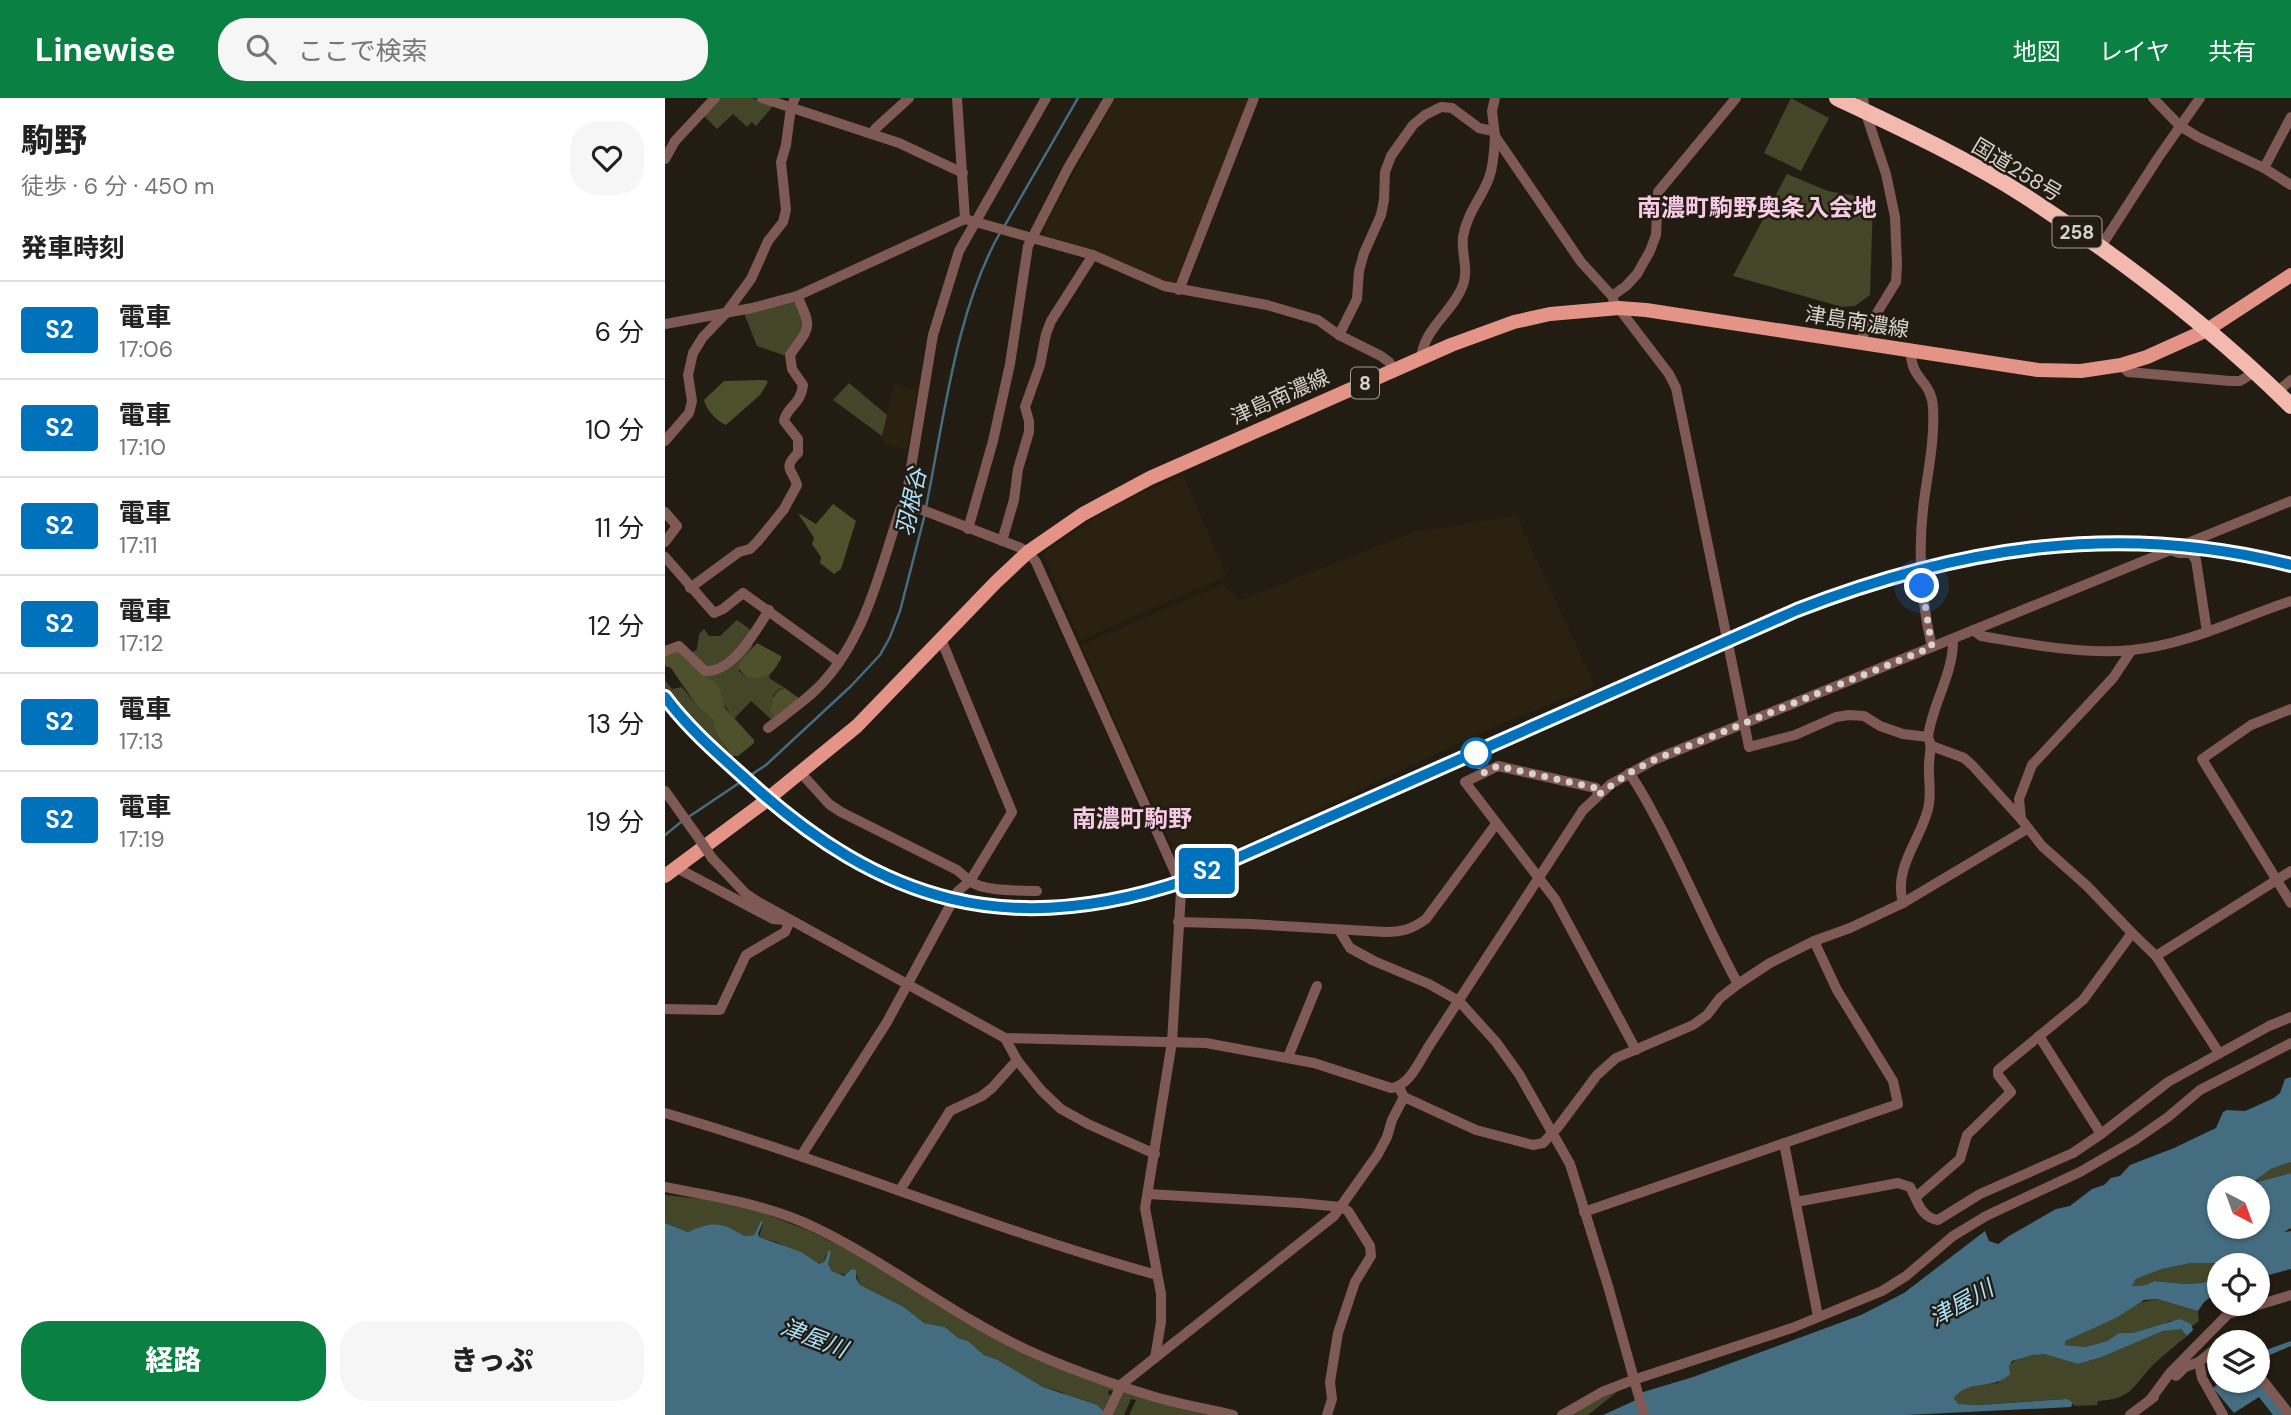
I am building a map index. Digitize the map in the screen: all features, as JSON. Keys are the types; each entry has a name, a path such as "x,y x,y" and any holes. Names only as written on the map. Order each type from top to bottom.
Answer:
{"highway":[{"name":"国道258号","path":"1837,98 1864,105 2023,195 2100,247 2207,330 2255,372 2284,391 2291,406"}],"main road":[{"name":"津島南濃線","path":"671,872 857,726 996,582 1028,552 1083,514 1150,478 1421,358 1514,322 1615,302 1646,310 2038,370 2081,371 2121,365 2147,357 2207,330 2291,275"}],"street":[{"path":"665,159 675,141 716,98"},
{"path":"762,98 793,103 899,143 963,173"},
{"path":"874,134 875,129 909,98"},
{"path":"957,98 963,173 973,222"},
{"path":"912,503 907,481 933,335 959,251 973,222 1046,98"},
{"path":"968,529 1002,402 1025,237 1109,98"},
{"path":"1179,290 1254,98"},
{"path":"1421,358 1422,347 1427,338 1458,297 1464,282 1464,236 1472,208 1489,179 1494,134 1492,111 1496,98"},
{"path":"1615,302 1637,274 1650,251 1656,235 1658,192 1736,98"},
{"path":"2153,98 2180,126 2264,168 2291,185"},
{"path":"2100,247 2200,98"},
{"path":"665,441 689,413 692,401 688,375 693,353 751,279 768,241 783,222 786,210 781,162 793,103"},
{"path":"1859,342 1896,282 1897,264 1895,217 1887,174 1864,105"},
{"path":"1339,334 1357,299 1362,262 1381,215 1385,172 1391,156 1413,125 1441,107 1452,108 1479,128 1494,134 1581,262 1615,302 1669,374 1676,388 1749,747 1795,735 1836,717 1849,715 1864,716 1880,726 1930,742 1964,758 2042,846 2087,886 2156,956 2218,1053"},
{"path":"2264,168 2291,117"},
{"path":"665,324 797,296 973,222 1093,256 1164,286 1267,305 1318,320 1381,356 1394,370"},
{"path":"1002,541 1029,432 1025,407 1046,334 1051,321 1093,256"},
{"path":"690,588 758,541 784,509 797,485 788,467 798,453 798,439 784,421 785,414 798,402 803,385 792,369 790,355 809,328 810,322 797,296"},
{"path":"1911,351 1910,365 1930,389 1933,402 1934,426 1923,509 1920,560 1932,647"},
{"path":"2121,365 2128,372 2230,381 2240,381 2255,372"},
{"path":"2284,391 2291,380"},
{"path":"1107,1415 1119,1388 1334,1216 1378,1154 1387,1137 1406,1082 1583,810 1598,795 1629,773 1744,724 2291,501"},
{"path":"912,503 955,524 1028,552 1036,562 1177,875 1181,892 1173,1042 1145,1208 1161,1294 1161,1322 1155,1358"},
{"path":"768,728 825,680 848,649 866,610 900,510 912,503"},
{"path":"665,512 677,526 665,542"},
{"path":"2170,550 2179,554 2191,553 2196,560 2207,632"},
{"path":"665,557 714,613 743,593 839,662"},
{"path":"1973,630 1982,636 2048,648 2131,650 2178,641 2291,601"},
{"path":"665,651 679,646 705,671 711,671 742,652 769,610"},
{"path":"800,1156 856,1071 908,983 950,903 958,891 970,881 1012,812 941,639"},
{"path":"1903,903 1901,878 1904,866 1931,798 1930,742 1953,648 1952,639"},
{"path":"2024,824 2019,799 2032,765 2113,678 2131,650"},
{"path":"2291,709 2251,725 2202,760 2291,903"},
{"path":"1598,795 1596,788 1498,766 1465,782 1555,898 1636,1050"},
{"path":"800,772 829,804 841,812 957,870 976,886 1037,891"},
{"path":"1629,773 1640,787 1678,860 1715,942 1738,984"},
{"path":"670,801 712,858 746,894 1005,1038 1216,1044 1288,1057 1391,1088 1476,1130 1533,1145 1543,1143 1605,1066 1693,1025 1707,1015 1720,998 1770,963 1903,903 2024,824"},
{"path":"1178,922 1401,932 1413,929 1426,919 1496,824"},
{"path":"671,872 773,919 790,920"},
{"path":"2156,956 2291,872"},
{"path":"665,1009 720,1010 746,955 785,932 790,920"},
{"path":"1339,930 1349,948 1429,984 1459,1002 1505,1054 1570,1164 1644,1415"},
{"path":"1916,1197 1960,1160 1967,1135 2011,1092 1998,1075 1998,1070 2083,1000 2132,933"},
{"path":"1584,1212 1898,1104 1893,1081 1837,990 1814,941"},
{"path":"1288,1057 1317,986"},
{"path":"1796,1202 1898,1183 1910,1186 1921,1211 1928,1219 1938,1220 1980,1194 2062,1158 2101,1134 2168,1082 2218,1053 2291,1017"},
{"path":"2039,1037 2101,1134"},
{"path":"1005,1038 1017,1060 1041,1090 1061,1109 1155,1154"},
{"path":"1562,1415 1602,1392 1792,1328 1882,1291 1906,1276 1953,1236 1986,1216 2080,1172 2168,1117 2200,1090 2291,1043"},
{"path":"900,1190 950,1111 982,1096 1017,1060"},
{"path":"665,1113 800,1156 1069,1250 1157,1275"},
{"path":"1784,1143 1818,1316"},
{"path":"665,1187 724,1197 761,1207 811,1226 866,1254 980,1325 1026,1349 1119,1388 1233,1415"},
{"path":"1148,1194 1341,1207 1348,1211 1372,1251 1355,1282 1338,1334 1330,1382 1332,1399 1327,1415"},
{"path":"2270,1301 2291,1295"},
{"path":"2150,1400 2170,1373 2226,1316"},
{"path":"2223,1415 2202,1378 2203,1359 2232,1316"},
{"path":"2130,1415 2185,1367 2207,1356"},
{"path":"2270,1390 2290,1415"}],"shaded area":[{"path":"1115,98 1250,98 1178,286 1045,238 1043,230"},
{"path":"894,383 917,392 907,450 884,443 882,436"},
{"path":"1183,475 1226,576 1080,640 1043,553 1106,511"},
{"path":"1516,515 1595,686 1491,728 1184,873 1081,645 1224,584 1238,601 1414,532"},
{"path":"665,693 700,733 727,758 723,762 672,710 665,701"}],"green space":[{"path":"718,98 752,98 774,105 756,126 752,122 747,127 733,114 717,129 703,115"},
{"path":"1791,98 1829,118 1801,171 1764,153"},
{"path":"1787,174 1828,191 1873,199 1870,295 1855,306 1842,307 1733,276"},
{"path":"792,301 800,312 803,325 800,336 786,356 757,346 744,313"},
{"path":"724,381 768,382 760,395 726,425 713,415 705,404 704,400"},
{"path":"849,383 887,415 882,436 833,400"},
{"path":"833,504 856,521 841,569 834,574 820,563 821,557 812,544 814,538 798,513 816,524"},
{"path":"737,620 752,631 734,655 707,669 691,653 697,649 699,634 704,629 709,636 720,636"},
{"path":"757,643 781,656 781,659 770,674 756,678 744,674 738,667"},
{"path":"753,645 747,656 739,663 739,671 750,676 770,674 769,678 785,688 779,689 773,695 776,719 773,721 751,701 734,719 703,674"},
{"path":"678,651 719,686 725,708 754,740 754,743 738,756 732,756 715,732 713,720 697,706 671,668 665,666 665,654"},
{"path":"665,680 672,689 682,687 713,720 715,732 732,756 727,758 677,708 665,693"},
{"path":"785,688 800,699 776,719 770,711 774,697 777,691"},
{"path":"2291,1162 2291,1173 2270,1178 2270,1176 2261,1176"},
{"path":"665,1195 721,1201 758,1211 810,1231 864,1258 975,1327 1116,1388 1115,1392 1109,1390 1108,1394 1112,1396 1103,1415 984,1355 945,1327 924,1323 904,1307 860,1285 856,1274 836,1273 828,1264 831,1252 825,1256 824,1262 819,1264 776,1242 759,1237 763,1223 761,1222 754,1235 744,1236 724,1227 710,1226 688,1232 665,1223"},
{"path":"2191,1263 2207,1263 2207,1281 2185,1284 2154,1281 2146,1285 2132,1286 2136,1279 2162,1269"},
{"path":"2157,1299 2198,1311 2199,1321 2191,1327 2170,1321 2162,1326 2133,1333 2119,1333 2107,1341 2085,1347 2065,1345 2065,1341 2070,1337 2116,1318 2137,1303"},
{"path":"2177,1328 2187,1336 2156,1362 2125,1395 2098,1401 2097,1405 2076,1406 2073,1402 2062,1399 1979,1405 1958,1404 1954,1401 1955,1395 1969,1385 1998,1383 2010,1364 2018,1359 2041,1353 2078,1364"},
{"path":"1129,1389 1219,1415 1129,1415 1136,1400 1131,1399 1124,1415 1109,1415 1118,1393"},
{"path":"1618,1391 1588,1415 1567,1415 1577,1408"}],"water":[{"name":"津屋川","path":"2291,1077 2291,1162 2271,1169 2261,1176 2207,1176 2207,1239 2270,1239 2270,1179 2291,1173 2291,1228 2284,1232 2291,1231 2291,1269 2270,1275 2270,1253 2207,1253 2207,1263 2191,1263 2162,1269 2136,1279 2132,1286 2146,1285 2154,1281 2185,1284 2207,1281 2207,1300 2198,1311 2157,1299 2144,1300 2116,1318 2065,1341 2065,1345 2085,1347 2107,1341 2119,1333 2133,1333 2180,1319 2191,1324 2193,1330 2187,1336 2181,1329 2163,1331 2102,1357 2078,1364 2044,1354 2033,1355 2012,1361 2009,1366 2010,1374 2004,1379 1967,1388 1954,1398 1958,1404 1979,1405 2066,1399 2073,1402 2071,1407 1906,1415 1603,1415 1636,1400 1640,1393 1693,1377 1861,1315 1904,1293 1985,1231 1989,1241 1998,1244 2056,1209 2070,1206 2092,1189 2120,1176 2130,1165 2216,1128 2223,1112 2245,1111 2280,1093 2285,1079"},
{"name":"津屋川","path":"761,1221 763,1222 759,1237 801,1252 819,1264 824,1262 829,1250 831,1252 828,1264 832,1271 844,1276 852,1269 856,1270 860,1285 904,1307 924,1323 945,1327 984,1355 998,1360 1043,1387 1097,1405 1103,1415 665,1415 665,1223 688,1232 717,1225 744,1236 754,1235"},
{"path":"2291,1341 2291,1346 2270,1355 2270,1349"},
{"path":"2217,1393 2270,1393 2287,1415 2273,1415 2259,1397 2234,1413"}],"waterway":[{"name":"羽根谷","path":"1005,225 1078,98"},
{"name":"羽根谷","path":"926,507 962,329 986,262 1001,231"},
{"name":"羽根谷","path":"687,818 766,765 851,686 880,655 900,611 925,514"},
{"name":"羽根谷","path":"665,835 681,822"}],"railway":[{"path":"665,697 693,730 747,780 797,822 847,856 899,882 952,899 1006,908 1064,907 1124,898 1187,880 1797,610 1918,570 1979,556 2041,547 2102,543 2164,545 2227,552 2291,565"}],"train":[{"name":"S2","path":"665,697 697,734 775,806 829,847 862,866 909,887 960,902 996,908 1068,907 1125,899 1187,880 1797,610 1855,587 1920,568 2007,550 2125,543 2207,550 2291,565"}],"district":[{"name":"南濃町駒野奥条入会地","path":"1757,208"},
{"name":"南濃町駒野","path":"1132,819"}],"route":[{"path":"1476,753 1481,774 1498,766 1596,788 1598,795 1629,773 1654,760 1932,647 1922,586"}]}
